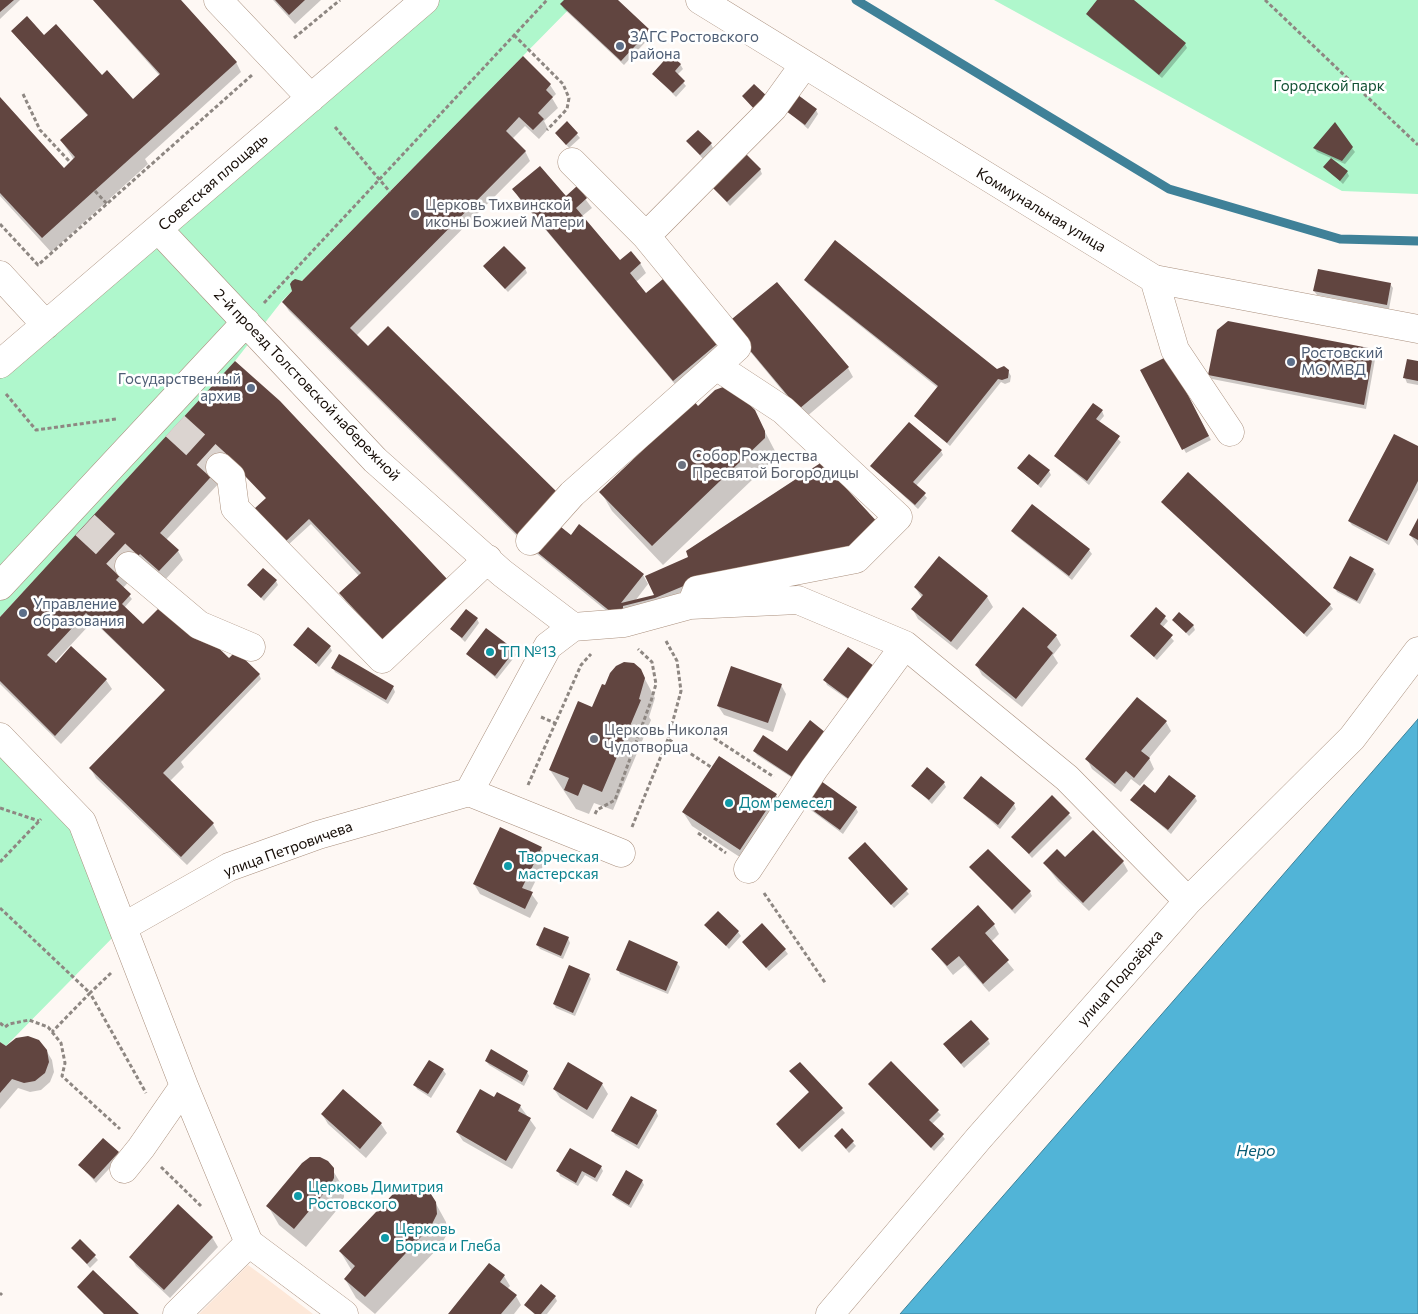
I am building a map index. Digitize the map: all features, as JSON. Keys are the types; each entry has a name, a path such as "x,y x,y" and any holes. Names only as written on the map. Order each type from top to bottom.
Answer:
{"street":[{"path":"218,0 311,98"},
{"name":"Советская площадь","path":"0,364 425,0"},
{"name":"Коммунальная улица","path":"700,0 1154,279 1418,329"},
{"path":"646,236 773,108 804,65"},
{"path":"220,467 231,477 235,508 382,659 495,566 528,542 572,494 738,346 646,236 572,162"},
{"name":"2-й проезд Толстовской набережной","path":"158,229 375,460 495,566 573,627"},
{"path":"0,275 46,325"},
{"path":"1154,279 1175,350 1230,432"},
{"path":"0,586 77,518 168,420 246,322"},
{"path":"690,605 697,590 702,588 856,559 898,517 783,410 716,366"},
{"path":"129,566 199,625 251,647"},
{"path":"621,853 469,792 548,646 573,627 628,635 690,605 798,600 905,645 1067,778 1188,901"},
{"path":"748,869 798,793 905,645"},
{"name":"улица Подозёрка","path":"830,1314 979,1138 1188,901 1352,738 1418,651"},
{"path":"0,737 82,822 184,1086 248,1243 344,1314"},
{"name":"улица Петровичева","path":"128,940 229,867 318,835 469,792"},
{"path":"124,1169 184,1086"},
{"path":"177,1314 248,1243"}],"path":[{"path":"0,224 38,265 272,57 340,0"},
{"path":"246,322 546,0"},
{"path":"1265,0 1418,145"},
{"path":"514,35 563,84 569,98 567,109 547,130"},
{"path":"23,94 40,130 70,162"},
{"path":"335,127 390,192"},
{"path":"96,191 107,204"},
{"path":"6,394 36,430 168,420"},
{"path":"585,838 597,810 615,800 652,702 656,684 652,662 628,635 647,628 667,642 677,661 681,691 668,739 621,853"},
{"path":"516,811 581,664 592,653"},
{"path":"714,738 798,793"},
{"path":"668,739 711,767"},
{"path":"0,862 40,821 54,794"},
{"path":"0,808 40,821"},
{"path":"698,833 748,869 826,984"},
{"path":"0,908 90,993 161,1120"},
{"path":"52,1032 90,993 128,940"}],"shaded area":[{"path":"248,1265 263,1276 313,1314 199,1314"}],"green space":[{"path":"425,0 578,0 282,301 235,361 0,617 0,364"},
{"name":"Городской парк","path":"994,0 1418,0 1418,194 1342,191"},
{"path":"0,737 82,822 123,927 6,1046 0,1042"}],"water":[{"name":"Неро","path":"1418,719 1418,1314 900,1314 1216,952"}],"building":[{"path":"0,0 14,0 0,12"},
{"path":"93,0 181,0 237,62 42,238 0,193 0,97 64,168 75,157 60,140 88,115 11,31 27,16 44,35 56,24 102,75 107,70 133,99 160,74"},
{"path":"275,0 305,0 289,15"},
{"name":"ЗАГС Ростовского района","path":"564,0 618,0 650,30 621,61 560,4"},
{"path":"1097,0 1134,0 1186,43 1159,75 1086,14"},
{"path":"670,54 681,64 675,71 685,81 673,93 652,74"},
{"path":"523,56 551,84 546,90 553,97 538,113 544,119 533,130 519,117 506,131 526,151 350,328 368,346 388,326 560,495 556,523 571,535 579,524 644,574 621,603 654,595 645,576 688,557 686,551 822,462 880,525 851,552 698,580 655,598 623,606 623,609 611,612 527,544 282,302 292,291 290,284 292,281 295,279 302,281"},
{"path":"754,84 769,98 756,111 742,96"},
{"path":"798,95 817,109 805,125 786,111"},
{"path":"567,121 578,133 566,145 555,133"},
{"path":"1335,122 1353,147 1342,161 1313,148"},
{"path":"698,130 712,143 700,155 686,141"},
{"path":"745,153 761,169 727,202 712,187"},
{"path":"1331,158 1348,171 1340,181 1323,167"},
{"path":"540,166 566,196 577,186 587,198 576,208 620,260 631,251 641,263 630,273 646,293 669,274 723,339 673,381 512,189"},
{"path":"835,240 997,369 1004,366 1009,370 1008,378 998,379 947,443 914,416 938,386 804,280"},
{"path":"504,246 526,268 505,289 483,266"},
{"path":"1318,269 1391,283 1387,305 1313,291"},
{"path":"777,282 849,367 799,409 727,323"},
{"name":"Ростовский МО МВД","path":"1228,321 1374,349 1364,405 1208,375 1217,330"},
{"path":"1168,356 1209,436 1182,450 1140,370"},
{"path":"1407,359 1418,361 1418,381 1403,378"},
{"path":"235,361 280,401 448,580 383,640 339,593 361,573 309,519 285,542 254,509 266,498 228,458 160,533 179,550 159,571 140,554 116,580 131,594 122,604 143,624 163,604 201,641 206,636 229,658 236,651 260,674 163,773 214,823 181,857 89,768 165,690 86,613 47,655 56,663 71,646 107,679 55,736 0,681 0,617"},
{"name":"Собор Рождества Пресвятой Богородицы","path":"723,387 743,398 755,410 765,431 765,438 652,546 599,492 694,401 698,406 715,390"},
{"path":"1093,403 1103,410 1096,419 1120,436 1087,481 1054,456"},
{"path":"909,422 942,450 913,482 926,493 915,505 870,466"},
{"path":"1394,434 1418,446 1418,481 1387,541 1348,521"},
{"path":"1029,454 1050,470 1038,485 1017,468"},
{"path":"1188,472 1331,604 1304,634 1161,502"},
{"path":"1032,504 1090,549 1069,576 1011,531"},
{"path":"1418,518 1418,540 1409,535"},
{"path":"939,556 988,596 951,642 911,609 923,595 914,587"},
{"path":"1350,556 1374,569 1357,601 1333,588"},
{"path":"263,568 277,580 261,598 247,585"},
{"path":"1023,607 1057,635 1047,647 1053,653 1016,699 975,665"},
{"path":"1156,607 1166,616 1160,624 1173,635 1154,657 1130,636"},
{"path":"466,609 478,618 462,638 450,629"},
{"path":"1179,612 1194,625 1186,633 1172,620"},
{"path":"308,627 331,646 316,664 293,645"},
{"name":"ТП №13","path":"486,628 515,650 495,676 466,654"},
{"path":"848,647 874,666 850,700 823,680"},
{"path":"339,654 394,686 386,700 331,668"},
{"name":"Церковь Николая Чудотворца","path":"624,662 634,663 641,669 645,678 639,699 641,700 602,792 583,784 578,796 564,790 569,778 549,770 578,701 592,707 602,684 605,685 610,673 616,666"},
{"path":"731,666 782,684 768,723 717,706"},
{"path":"1137,697 1167,721 1141,751 1150,758 1134,778 1126,771 1115,784 1085,759"},
{"path":"810,720 826,733 794,778 753,751 763,735 787,751"},
{"name":"Дом ремесел","path":"719,756 777,794 740,850 682,812"},
{"path":"927,767 945,782 929,800 911,786"},
{"path":"1169,775 1196,796 1168,830 1130,800 1144,784 1155,793"},
{"path":"981,776 1015,803 998,825 963,798"},
{"path":"821,781 857,807 840,830 804,804"},
{"path":"1052,795 1070,813 1029,854 1011,837"},
{"name":"Творческая мастерская","path":"500,827 542,847 522,888 533,892 525,909 473,884"},
{"path":"1093,830 1124,861 1083,903 1043,863 1057,849 1065,857"},
{"path":"865,842 908,889 891,905 848,858"},
{"path":"988,849 1031,891 1012,910 969,867"},
{"path":"978,905 995,924 985,933 1009,960 983,984 959,956 947,966 931,949"},
{"path":"718,911 739,931 726,946 704,925"},
{"path":"762,923 786,949 766,968 742,942"},
{"path":"544,927 569,937 561,956 536,945"},
{"path":"629,940 678,962 666,991 616,970"},
{"path":"569,965 590,974 573,1013 553,1004"},
{"path":"971,1020 989,1039 961,1064 943,1044"},
{"path":"28,1036 39,1040 47,1050 49,1062 45,1073 35,1081 24,1083 12,1079 0,1093 0,1042 6,1046 16,1038"},
{"path":"491,1049 528,1071 522,1082 485,1061"},
{"path":"429,1060 444,1069 428,1094 413,1085"},
{"path":"891,1061 939,1110 929,1120 944,1134 931,1148 868,1084"},
{"path":"568,1062 603,1083 587,1110 553,1089"},
{"path":"800,1062 843,1108 799,1149 776,1124 809,1092 789,1071"},
{"path":"343,1089 382,1123 360,1149 321,1114"},
{"path":"480,1089 494,1097 497,1092 521,1105 518,1111 531,1118 506,1161 456,1132"},
{"path":"631,1096 657,1110 637,1145 611,1131"},
{"path":"842,1128 854,1141 846,1149 834,1136"},
{"path":"103,1138 119,1152 94,1179 78,1165"},
{"path":"570,1148 602,1166 595,1178 582,1171 576,1183 556,1171"},
{"name":"Церковь Димитрия Ростовского","path":"310,1157 320,1157 328,1161 334,1168 334,1178 330,1186 294,1229 266,1206 302,1163"},
{"path":"626,1170 643,1180 629,1205 612,1195"},
{"name":"Церковь Бориса и Глеба","path":"417,1185 429,1191 436,1202 437,1214 431,1226 365,1297 344,1279 355,1266 339,1251 394,1193 405,1186"},
{"path":"178,1204 213,1237 164,1290 129,1257"},
{"path":"80,1239 96,1255 87,1264 71,1248"},
{"path":"489,1263 505,1275 500,1282 517,1295 501,1314 448,1314"},
{"path":"93,1270 139,1314 104,1314 77,1287"},
{"path":"541,1284 556,1296 541,1314 535,1314 524,1305"}],"waterway":[{"path":"856,0 1169,189 1340,239 1418,241"}],"tunnel":[{"path":"175,426 220,467"},
{"path":"85,525 129,566"}],"place":[{"name":"ЗАГС Ростовского района","path":"620,46"},
{"name":"Церковь Тихвинской иконы Божией Матери","path":"415,214"},
{"name":"Ростовский МО МВД","path":"1291,362"},
{"name":"Государственный архив","path":"251,388"},
{"name":"Собор Рождества Пресвятой Богородицы","path":"682,465"},
{"name":"Управление образования","path":"23,613"},
{"name":"ТП №13","path":"490,652"},
{"name":"Церковь Николая Чудотворца","path":"594,739"},
{"name":"Дом ремесел","path":"729,803"},
{"name":"Творческая мастерская","path":"508,866"},
{"name":"Церковь Димитрия Ростовского","path":"298,1196"},
{"name":"Церковь Бориса и Глеба","path":"385,1238"}]}
